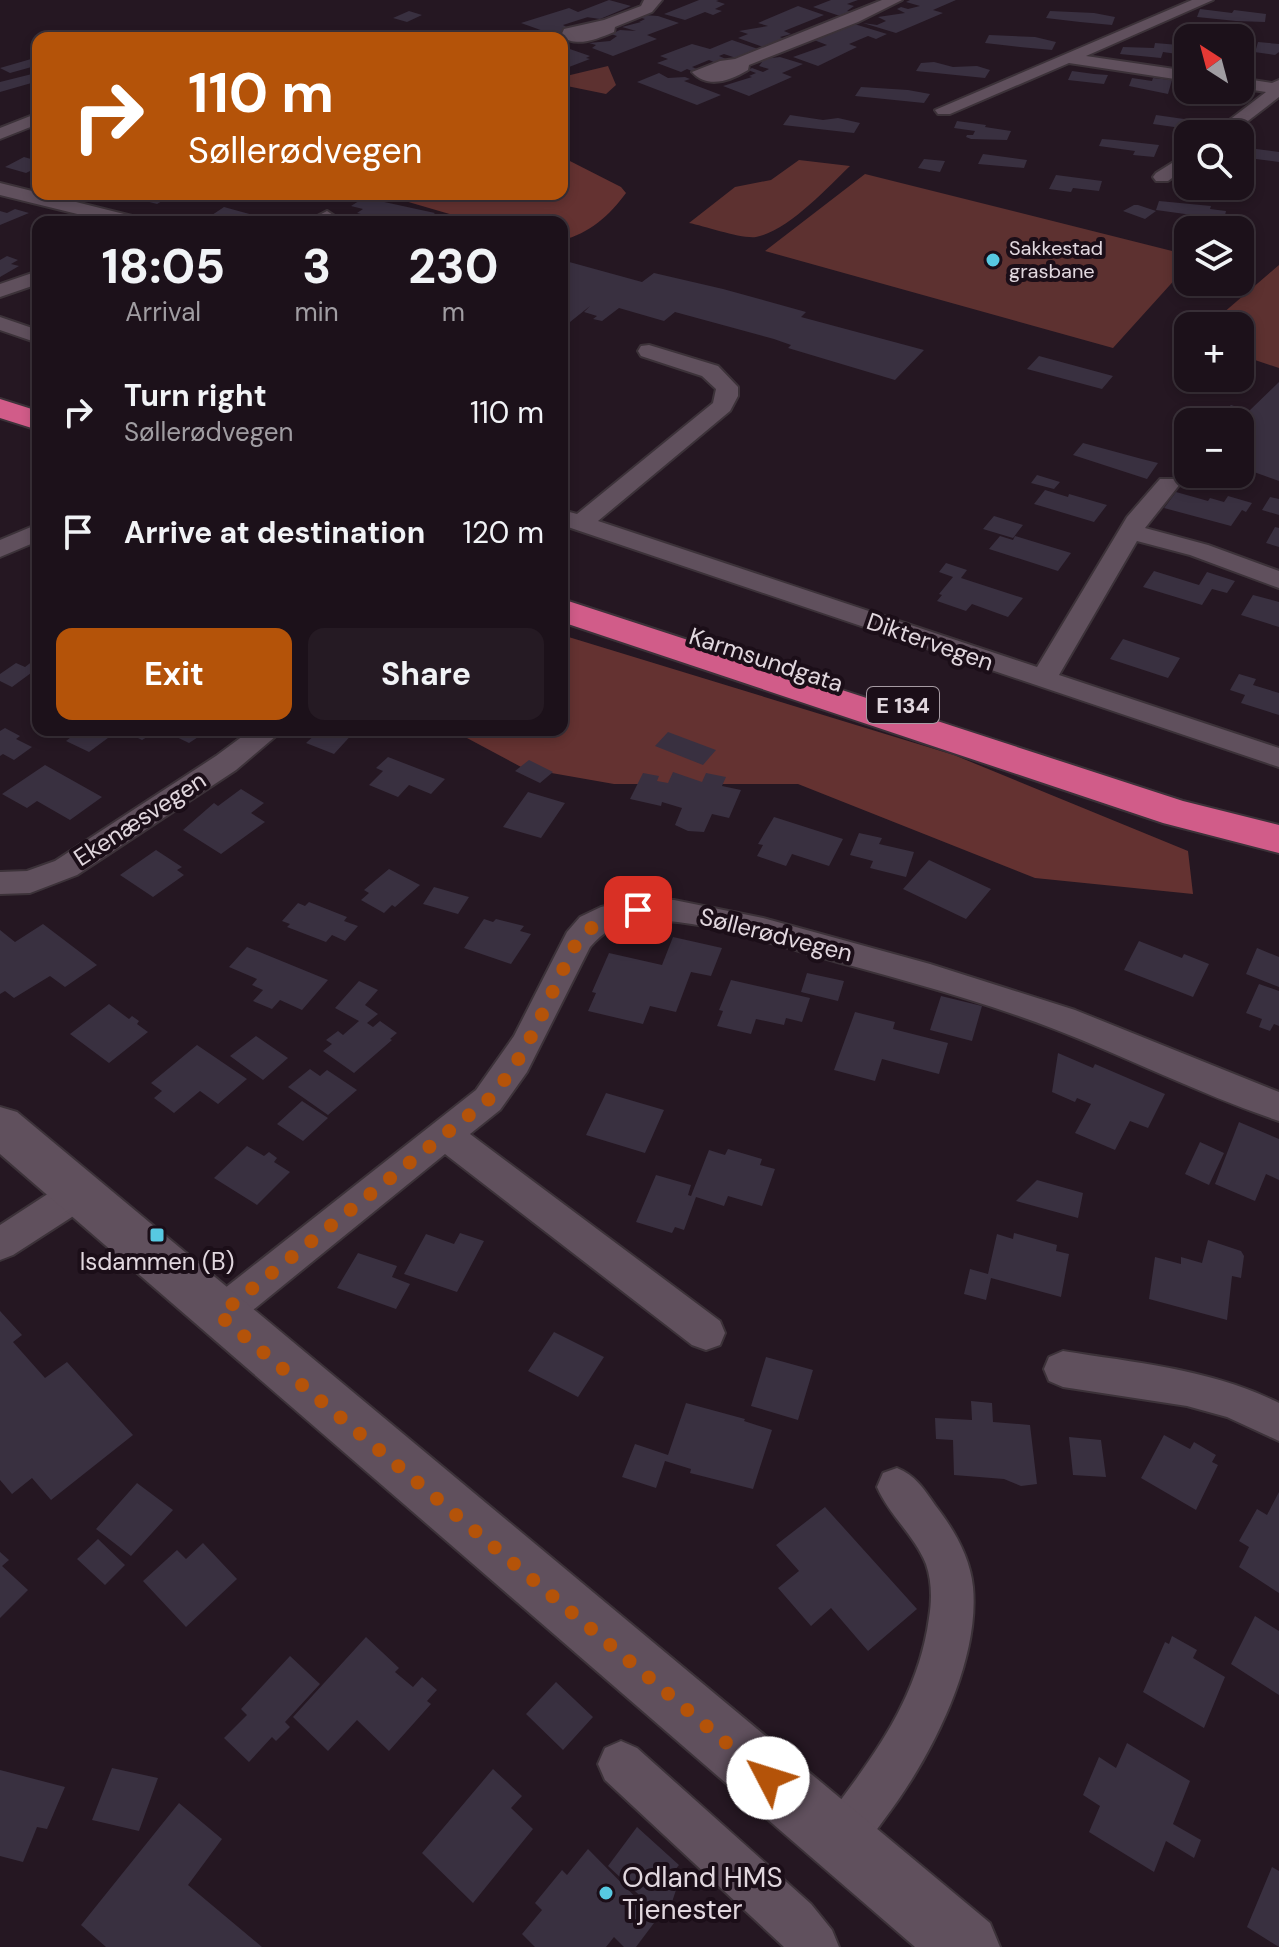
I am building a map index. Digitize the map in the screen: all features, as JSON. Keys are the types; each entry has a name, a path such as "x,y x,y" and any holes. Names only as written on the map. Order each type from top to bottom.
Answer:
{"highway":[{"path":"2,417 32,420"},
{"path":"2,417 32,442"},
{"name":"Karmsundgata","path":"568,595 1179,797 1240,827"},
{"name":"Karmsundgata","path":"568,612 1177,813 1279,839"}],"main road":[{"path":"0,1126 966,1947"}],"street":[{"path":"606,25 647,9 654,0"},
{"path":"737,64 894,0"},
{"path":"944,110 1205,0"},
{"path":"1068,58 1174,74"},
{"path":"1240,120 1269,99 1277,87 1254,85"},
{"path":"0,134 32,121"},
{"path":"1162,177 1174,168"},
{"path":"0,189 32,197"},
{"path":"44,200 109,216"},
{"path":"0,291 32,279"},
{"path":"0,323 32,335"},
{"name":"Diktervegen","path":"571,520 722,406 727,396 727,387 710,371 649,351"},
{"path":"1043,680 1131,532 1168,484"},
{"name":"Diktervegen","path":"571,520 1279,758"},
{"path":"1131,532 1199,550 1279,580"},
{"path":"0,550 32,534"},
{"name":"Ekenæsvegen","path":"0,883 30,882 66,868 226,763 261,736"},
{"name":"Søllerødvegen","path":"219,1315 488,1100 510,1075 525,1051 578,940 591,925 612,915 638,910 674,911 841,950 1063,1019 1279,1107"},
{"path":"445,1135 706,1333"},
{"path":"0,1244 79,1193"},
{"path":"1063,1369 1187,1388 1235,1401 1279,1423"},
{"path":"841,1839 905,1750 937,1676 952,1617 952,1584 946,1562 932,1534 897,1487"},
{"path":"621,1764 794,1921 815,1947"}],"shaded area":[{"path":"608,66 616,85 606,94 568,86 568,76"},
{"path":"568,160 621,187 626,193 598,222 568,238 568,216 456,216 402,200 568,200"},
{"path":"799,160 850,166 794,218 768,233 756,237 741,236 689,223 735,187 771,180"},
{"name":"Sakkestad grasbane","path":"865,174 1174,251 1174,280 1113,348 765,251"},
{"path":"1279,265 1279,368 1254,360 1254,312 1224,312 1243,296 1254,296 1254,286"},
{"path":"568,637 954,755 1188,851 1193,894 1035,878 798,784 614,784 523,768 463,736 568,736"}],"building":[{"path":"609,0 631,6 600,19 587,17 563,25 570,29 563,32 546,32 521,23 569,8 578,12"},
{"path":"699,0 719,0 716,1 725,4 715,9 722,11 713,15 705,12 685,20 664,14"},
{"path":"831,0 858,0 847,4 854,6 847,11 854,13 849,15 837,15 813,7"},
{"path":"956,0 933,10 943,13 896,33 863,23 877,25 886,21 878,17 905,13 897,9 901,7 920,6 906,2"},
{"path":"798,6 824,15 784,31 791,34 780,37 784,39 778,41 783,43 763,47 738,38 748,34 739,31 768,26 758,23"},
{"path":"1200,9 1266,14 1265,22 1197,17"},
{"path":"409,11 422,15 407,22 393,18"},
{"path":"1050,11 1115,17 1112,25 1046,18"},
{"path":"643,15 679,23 647,35 657,39 613,56 592,48 596,45 589,43 610,41 617,36 611,34 620,30 636,31 622,27 641,22 645,19 638,17"},
{"path":"851,23 887,34 876,39 868,36 849,44 857,47 818,66 793,57 827,45 811,36 820,32 827,34"},
{"path":"989,35 1035,37 1056,42 1052,50 985,43"},
{"path":"732,40 758,49 736,58 724,54 719,56 726,59 716,63 709,60 692,67 699,70 694,72 687,69 681,72 657,63 668,59 660,56 692,44 710,49"},
{"path":"1258,42 1279,44 1279,52 1275,55 1254,52"},
{"path":"1155,43 1174,45 1174,54 1163,52 1161,58 1120,54 1123,47 1154,48"},
{"path":"568,48 590,56 586,58 590,59 569,67"},
{"path":"780,57 803,64 782,73 792,77 749,96 723,86 752,77 749,76 756,73 748,70 752,68 763,72 769,69 759,66 762,62 755,60"},
{"path":"32,59 32,67 28,68 10,73 0,68"},
{"path":"921,63 990,70 985,78 916,71"},
{"path":"1072,71 1108,75 1104,84 1068,80"},
{"path":"659,73 668,78 685,77 690,79 684,81 721,95 697,105 637,82"},
{"path":"32,74 32,83 0,92 0,82"},
{"path":"1132,78 1172,80 1168,94 1129,86"},
{"path":"861,87 930,94 924,103 855,96"},
{"path":"790,115 823,120 838,118 860,123 854,133 783,125"},
{"path":"1156,115 1191,120 1174,120 1174,127 1153,124"},
{"path":"957,121 1011,131 1007,140 971,139 966,137 975,131 954,128"},
{"path":"1102,139 1159,145 1154,157 1133,155 1135,151 1099,146"},
{"path":"1254,149 1279,152 1279,162 1254,159"},
{"path":"983,154 1027,160 1024,168 978,164"},
{"path":"24,157 32,159 32,170 26,173 5,167"},
{"path":"924,159 945,161 940,172 918,168"},
{"path":"1056,175 1102,181 1099,191 1049,189"},
{"path":"142,200 164,200 157,204"},
{"path":"360,200 375,200 435,213 432,216 369,216 357,213 363,209 351,206"},
{"path":"1159,201 1211,206 1210,209 1226,211 1225,216 1200,216 1156,210"},
{"path":"1134,205 1156,211 1145,219 1123,211"},
{"path":"224,207 253,215 251,216 210,216"},
{"path":"15,209 29,213 0,225 0,211 7,213"},
{"path":"7,256 18,260 11,264 19,266 0,277 0,260"},
{"path":"568,262 642,282 654,273 723,289 806,312 801,317 924,350 895,380 788,348 791,345 774,339 675,312 664,321 619,308 602,321 584,312 590,306 570,322"},
{"path":"1039,356 1113,376 1102,389 1027,369"},
{"path":"1279,382 1279,481 1254,472 1252,408"},
{"path":"1083,443 1158,463 1147,479 1073,455"},
{"path":"1037,475 1060,482 1054,489 1031,483"},
{"path":"1045,490 1107,505 1094,522 1034,504"},
{"path":"1176,492 1208,501 1210,498 1224,502 1228,496 1252,503 1246,512 1242,510 1231,526 1164,508"},
{"path":"1270,497 1279,499 1279,515 1262,510"},
{"path":"994,516 1023,525 1013,538 983,529"},
{"path":"1275,527 1279,528 1279,547 1266,543"},
{"path":"1000,536 1013,540 1015,536 1071,553 1058,571 989,549"},
{"path":"946,563 967,570 961,578 1023,598 1008,617 972,604 966,611 937,601 953,577 939,572"},
{"path":"1154,571 1199,585 1207,572 1235,581 1227,593 1212,589 1202,605 1143,587"},
{"path":"1253,595 1279,602 1279,627 1241,615"},
{"path":"1123,639 1180,658 1168,678 1110,659"},
{"path":"32,662 32,674 12,687 0,681 0,674 16,663 25,667"},
{"path":"1239,674 1256,679 1253,685 1279,693 1279,715 1241,703 1245,695 1230,690"},
{"path":"5,728 20,736 16,739 32,747 14,760 3,754 0,756 0,731"},
{"path":"668,732 716,750 703,765 655,746"},
{"path":"72,736 111,736 89,752 66,741"},
{"path":"174,736 200,736 189,743"},
{"path":"314,736 350,736 334,754 306,743"},
{"path":"388,757 445,779 431,794 409,785 398,797 369,785 383,771 376,768"},
{"path":"529,760 553,772 540,783 515,771"},
{"path":"45,765 102,797 70,820 37,801 27,808 2,794"},
{"path":"673,772 702,782 706,773 726,777 722,786 741,790 729,818 712,814 704,832 688,831 675,825 682,808 662,802 661,806 630,799 643,773 659,776 657,781 668,783"},
{"path":"241,789 264,803 251,813 265,822 221,854 183,830 214,803 218,806"},
{"path":"528,792 565,803 541,838 503,827"},
{"path":"774,817 843,839 829,866 792,854 786,866 757,856 763,845 758,844"},
{"path":"859,833 882,838 879,844 914,852 906,877 870,868 873,861 850,855"},
{"path":"156,850 182,867 177,870 184,875 153,897 120,875"},
{"path":"929,860 991,889 966,919 903,889"},
{"path":"389,869 420,885 384,913 361,900 369,893 364,890"},
{"path":"434,887 469,897 458,914 423,904"},
{"path":"309,902 347,917 344,921 358,926 345,941 332,935 326,942 287,927 290,924 282,921 298,903 305,906"},
{"path":"484,919 524,926 520,931 531,934 511,964 464,948"},
{"path":"43,924 97,965 65,987 50,976 14,998 5,991 0,994 0,930 15,942"},
{"path":"673,937 722,948 711,976 691,972 676,1012 650,1006 643,1024 588,1011 596,993 592,992 609,953 662,965"},
{"path":"1139,941 1182,958 1184,954 1209,964 1193,997 1124,970"},
{"path":"247,947 328,980 302,1010 280,1000 272,1009 253,1001 263,990 252,985 257,979 229,967"},
{"path":"1257,948 1279,957 1279,987 1246,974"},
{"path":"807,973 844,981 838,1001 801,992"},
{"path":"731,980 810,998 802,1022 786,1018 784,1025 756,1019 751,1034 717,1026 723,1011 719,1010"},
{"path":"359,981 378,990 365,1005 378,1014 367,1023 373,1027 380,1021 397,1033 354,1073 323,1051 332,1044 326,1040 338,1031 343,1035 359,1021 335,1008"},
{"path":"1259,984 1279,991 1279,1026 1274,1024 1270,1031 1259,1027 1262,1019 1246,1013"},
{"path":"941,996 982,1006 972,1041 930,1030"},
{"path":"109,1004 129,1019 132,1016 139,1021 137,1024 148,1032 109,1063 70,1034"},
{"path":"855,1012 895,1022 893,1029 948,1043 939,1074 882,1059 875,1081 834,1070"},
{"path":"256,1036 288,1058 263,1080 230,1056"},
{"path":"197,1045 247,1079 218,1104 200,1091 174,1113 154,1098 162,1091 151,1083"},
{"path":"1058,1053 1093,1068 1095,1064 1165,1094 1148,1128 1130,1121 1115,1150 1075,1133 1091,1104 1077,1098 1075,1102 1052,1092"},
{"path":"310,1069 320,1076 327,1070 357,1090 328,1115 288,1087"},
{"path":"606,1093 664,1110 645,1153 586,1135"},
{"path":"302,1101 328,1118 303,1141 277,1124"},
{"path":"1239,1122 1279,1139 1279,1180 1266,1174 1255,1201 1215,1184"},
{"path":"1200,1142 1224,1153 1209,1185 1185,1174"},
{"path":"247,1146 264,1156 269,1152 277,1158 274,1162 290,1172 257,1205 214,1178"},
{"path":"728,1149 762,1159 760,1165 775,1169 762,1206 728,1196 724,1206 696,1197 684,1230 675,1227 672,1233 636,1222 656,1175 691,1185 688,1195 691,1196 709,1150 725,1155"},
{"path":"1037,1180 1083,1193 1078,1218 1016,1201"},
{"path":"460,1233 484,1241 457,1292 404,1274 426,1234 454,1244"},
{"path":"1014,1233 1057,1245 1056,1251 1069,1254 1061,1297 991,1278 986,1300 964,1294 970,1269 988,1274 997,1234 1013,1239"},
{"path":"1208,1240 1241,1251 1244,1256 1241,1278 1232,1276 1227,1320 1149,1299 1155,1257 1181,1264 1181,1257 1202,1263"},
{"path":"358,1253 397,1266 392,1277 410,1284 396,1309 337,1288"},
{"path":"0,1311 22,1335 13,1342 45,1378 67,1362 133,1435 51,1500 32,1478 12,1494 0,1480"},
{"path":"554,1332 604,1357 578,1397 528,1371"},
{"path":"766,1357 813,1370 798,1420 751,1406"},
{"path":"971,1401 992,1403 993,1422 1030,1425 1037,1484 1021,1486 1004,1479 954,1475 953,1440 936,1439 935,1418 972,1420"},
{"path":"686,1403 745,1419 772,1430 753,1489 690,1473 691,1469 665,1461 656,1488 622,1477 635,1444 668,1455"},
{"path":"1164,1435 1190,1449 1194,1442 1216,1455 1212,1462 1218,1465 1196,1510 1141,1478"},
{"path":"1069,1437 1101,1440 1106,1477 1073,1475"},
{"path":"137,1483 173,1510 131,1556 96,1529"},
{"path":"1279,1492 1279,1593 1239,1567 1249,1547 1239,1541 1257,1509 1267,1515"},
{"path":"825,1507 917,1609 868,1651 831,1608 811,1626 778,1588 799,1571 776,1545"},
{"path":"98,1539 125,1565 105,1585 77,1559"},
{"path":"203,1543 237,1579 186,1627 143,1581 177,1550 186,1559"},
{"path":"0,1552 9,1560 2,1566 28,1590 0,1618"},
{"path":"1255,1616 1279,1631 1279,1695 1231,1664"},
{"path":"1172,1636 1197,1650 1193,1658 1225,1677 1204,1728 1143,1692 1165,1642 1169,1644"},
{"path":"366,1637 399,1668 395,1672 413,1687 422,1677 437,1690 427,1701 431,1704 389,1751 357,1720 328,1751 293,1717"},
{"path":"290,1656 320,1684 285,1722 290,1727 276,1741 272,1737 249,1762 224,1738 247,1715 241,1709"},
{"path":"556,1682 593,1717 563,1750 526,1714"},
{"path":"1127,1743 1190,1781 1173,1824 1201,1840 1194,1858 1166,1841 1154,1872 1089,1832 1100,1806 1083,1795 1099,1757 1116,1768"},
{"path":"112,1768 158,1778 139,1831 92,1820"},
{"path":"493,1769 522,1796 511,1808 533,1829 473,1903 422,1853"},
{"path":"0,1770 65,1787 47,1829 37,1827 23,1862 0,1856"},
{"path":"179,1803 222,1839 188,1885 262,1947 106,1947 81,1925"},
{"path":"637,1827 679,1865 671,1875 677,1887 668,1914 652,1900 650,1905 608,1866"},
{"path":"588,1849 657,1919 636,1947 624,1947 614,1937 606,1947 535,1947 522,1934 542,1910 535,1903 562,1870 567,1875"},
{"path":"1272,1867 1279,1871 1279,1947 1247,1927"}],"place":[{"name":"Sakkestad grasbane","path":"993,260"},
{"name":"Isdammen (B)","path":"157,1235"},
{"name":"Odland HMS Tjenester","path":"606,1893"}],"route":[{"path":"638,910 612,915 591,925 578,940 525,1051 510,1075 488,1100 219,1315 768,1778"}]}
